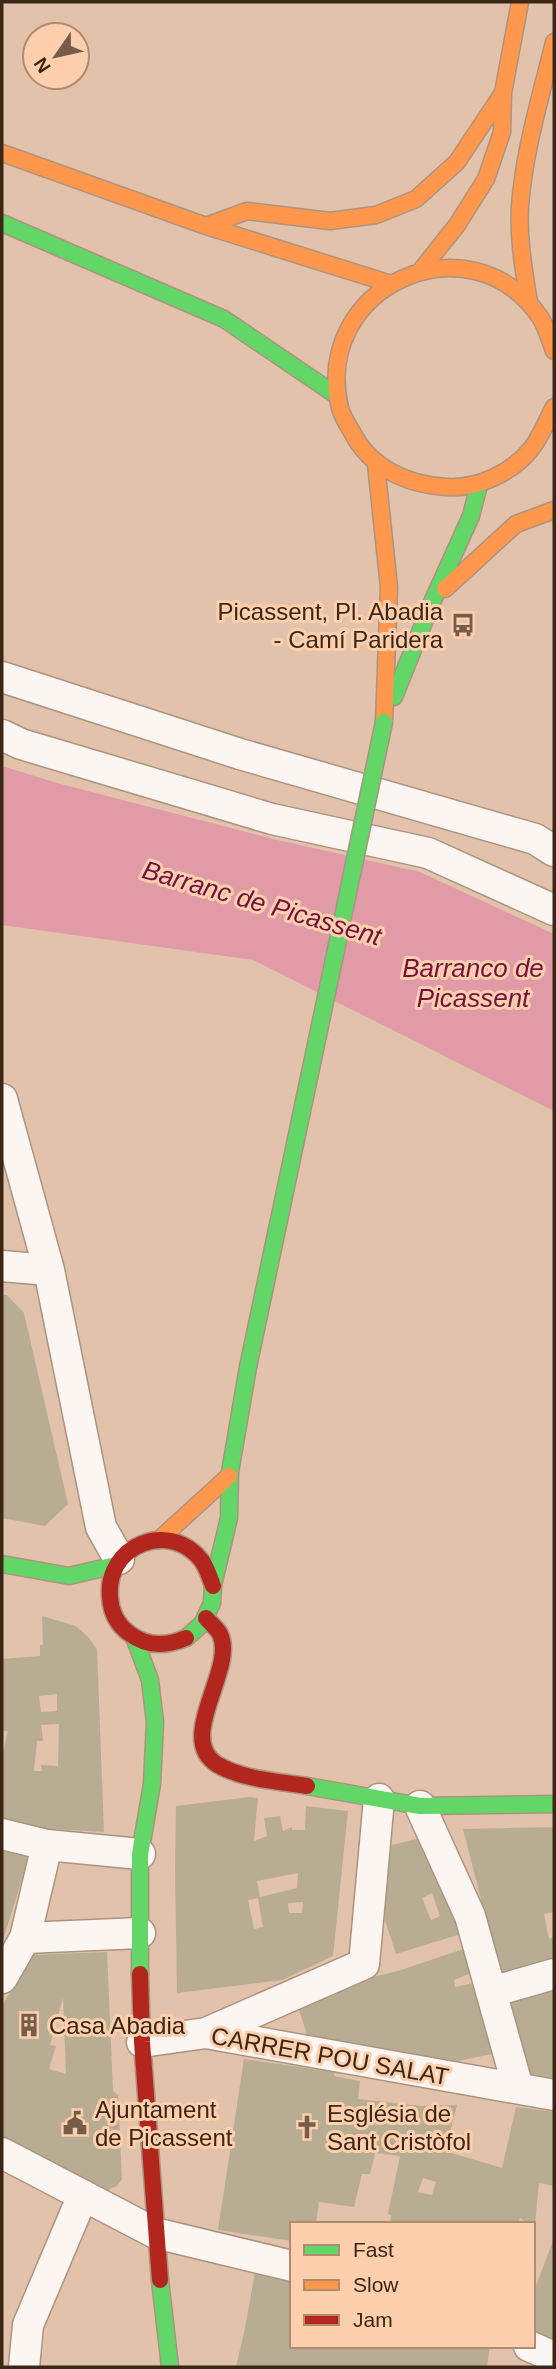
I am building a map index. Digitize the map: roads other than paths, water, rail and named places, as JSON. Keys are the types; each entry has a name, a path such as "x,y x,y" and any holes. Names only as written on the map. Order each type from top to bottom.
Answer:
{"street":[{"path":"422,269 457,226 486,179 502,132 503,93 520,2"},
{"path":"529,303 521,256 520,208 527,158 554,42"},
{"path":"206,226 247,211 330,221 376,215 416,199 457,162 503,93"},
{"path":"2,153 206,226 388,283"},
{"path":"2,223 224,319 336,395"},
{"path":"553,344 542,320 529,303 507,284 481,271 451,266 422,269 388,283 363,304 345,331 336,362 336,395 344,421 357,444 376,464 408,483 445,490 481,485 509,472 531,452 547,427 554,407"},
{"path":"213,1586 209,1571 201,1558 189,1548 160,1539 131,1548 118,1562 108,1583 113,1615 123,1629 134,1637 153,1644 184,1640 197,1631 212,1602 230,1507 229,1476 248,1367 384,722 389,587 376,464"},
{"path":"481,485 506,491"},
{"path":"384,722 433,600 471,516 481,485"},
{"path":"433,600 516,524 550,505"},
{"path":"2,677 240,754 535,839 554,851"},
{"path":"2,735 21,744 272,819 428,853 554,911"},
{"path":"2,1098 48,1270 101,1527 118,1562"},
{"path":"2,1266 48,1270"},
{"path":"160,1539 209,1498 229,1476"},
{"path":"2,1564 69,1576 118,1562"},
{"path":"69,1576 111,1607"},
{"path":"206,1618 221,1635 222,1658 201,1734 205,1751 216,1764 241,1775 420,1805 554,1804"},
{"path":"134,1637 150,1680 155,1721 153,1772 140,1854 142,2042 155,2233 170,2367"},
{"path":"150,1680 164,1644"},
{"path":"206,2033 363,1964 379,1798"},
{"path":"420,1805 470,1916 518,2088"},
{"path":"2,1834 47,1845 140,1854"},
{"path":"2,1978 25,1938 47,1845"},
{"path":"25,1938 140,1933"},
{"path":"491,1992 554,1974"},
{"name":"CARRER POU SALAT","path":"142,2042 206,2033 554,2095"},
{"path":"2,2153 155,2233 290,2266"},
{"path":"24,2367 28,2325 83,2195"},
{"path":"534,2348 554,2357"}],"water":[{"name":"Barranco de Picassent","path":"2,766 57,783 273,839 420,872 554,934 554,1111 253,960 2,925"}],"place":[{"name":"Picassent, Pl. Abadia - Camí Paridera","path":"463,625"},
{"name":"Casa Abadia","path":"29,2025"},
{"name":"Ajuntament de Picassent","path":"75,2123"},
{"name":"Església de Sant Cristòfol","path":"307,2127"}],"water label":[{"name":"Barranc de Picassent","path":"262,903"}]}
